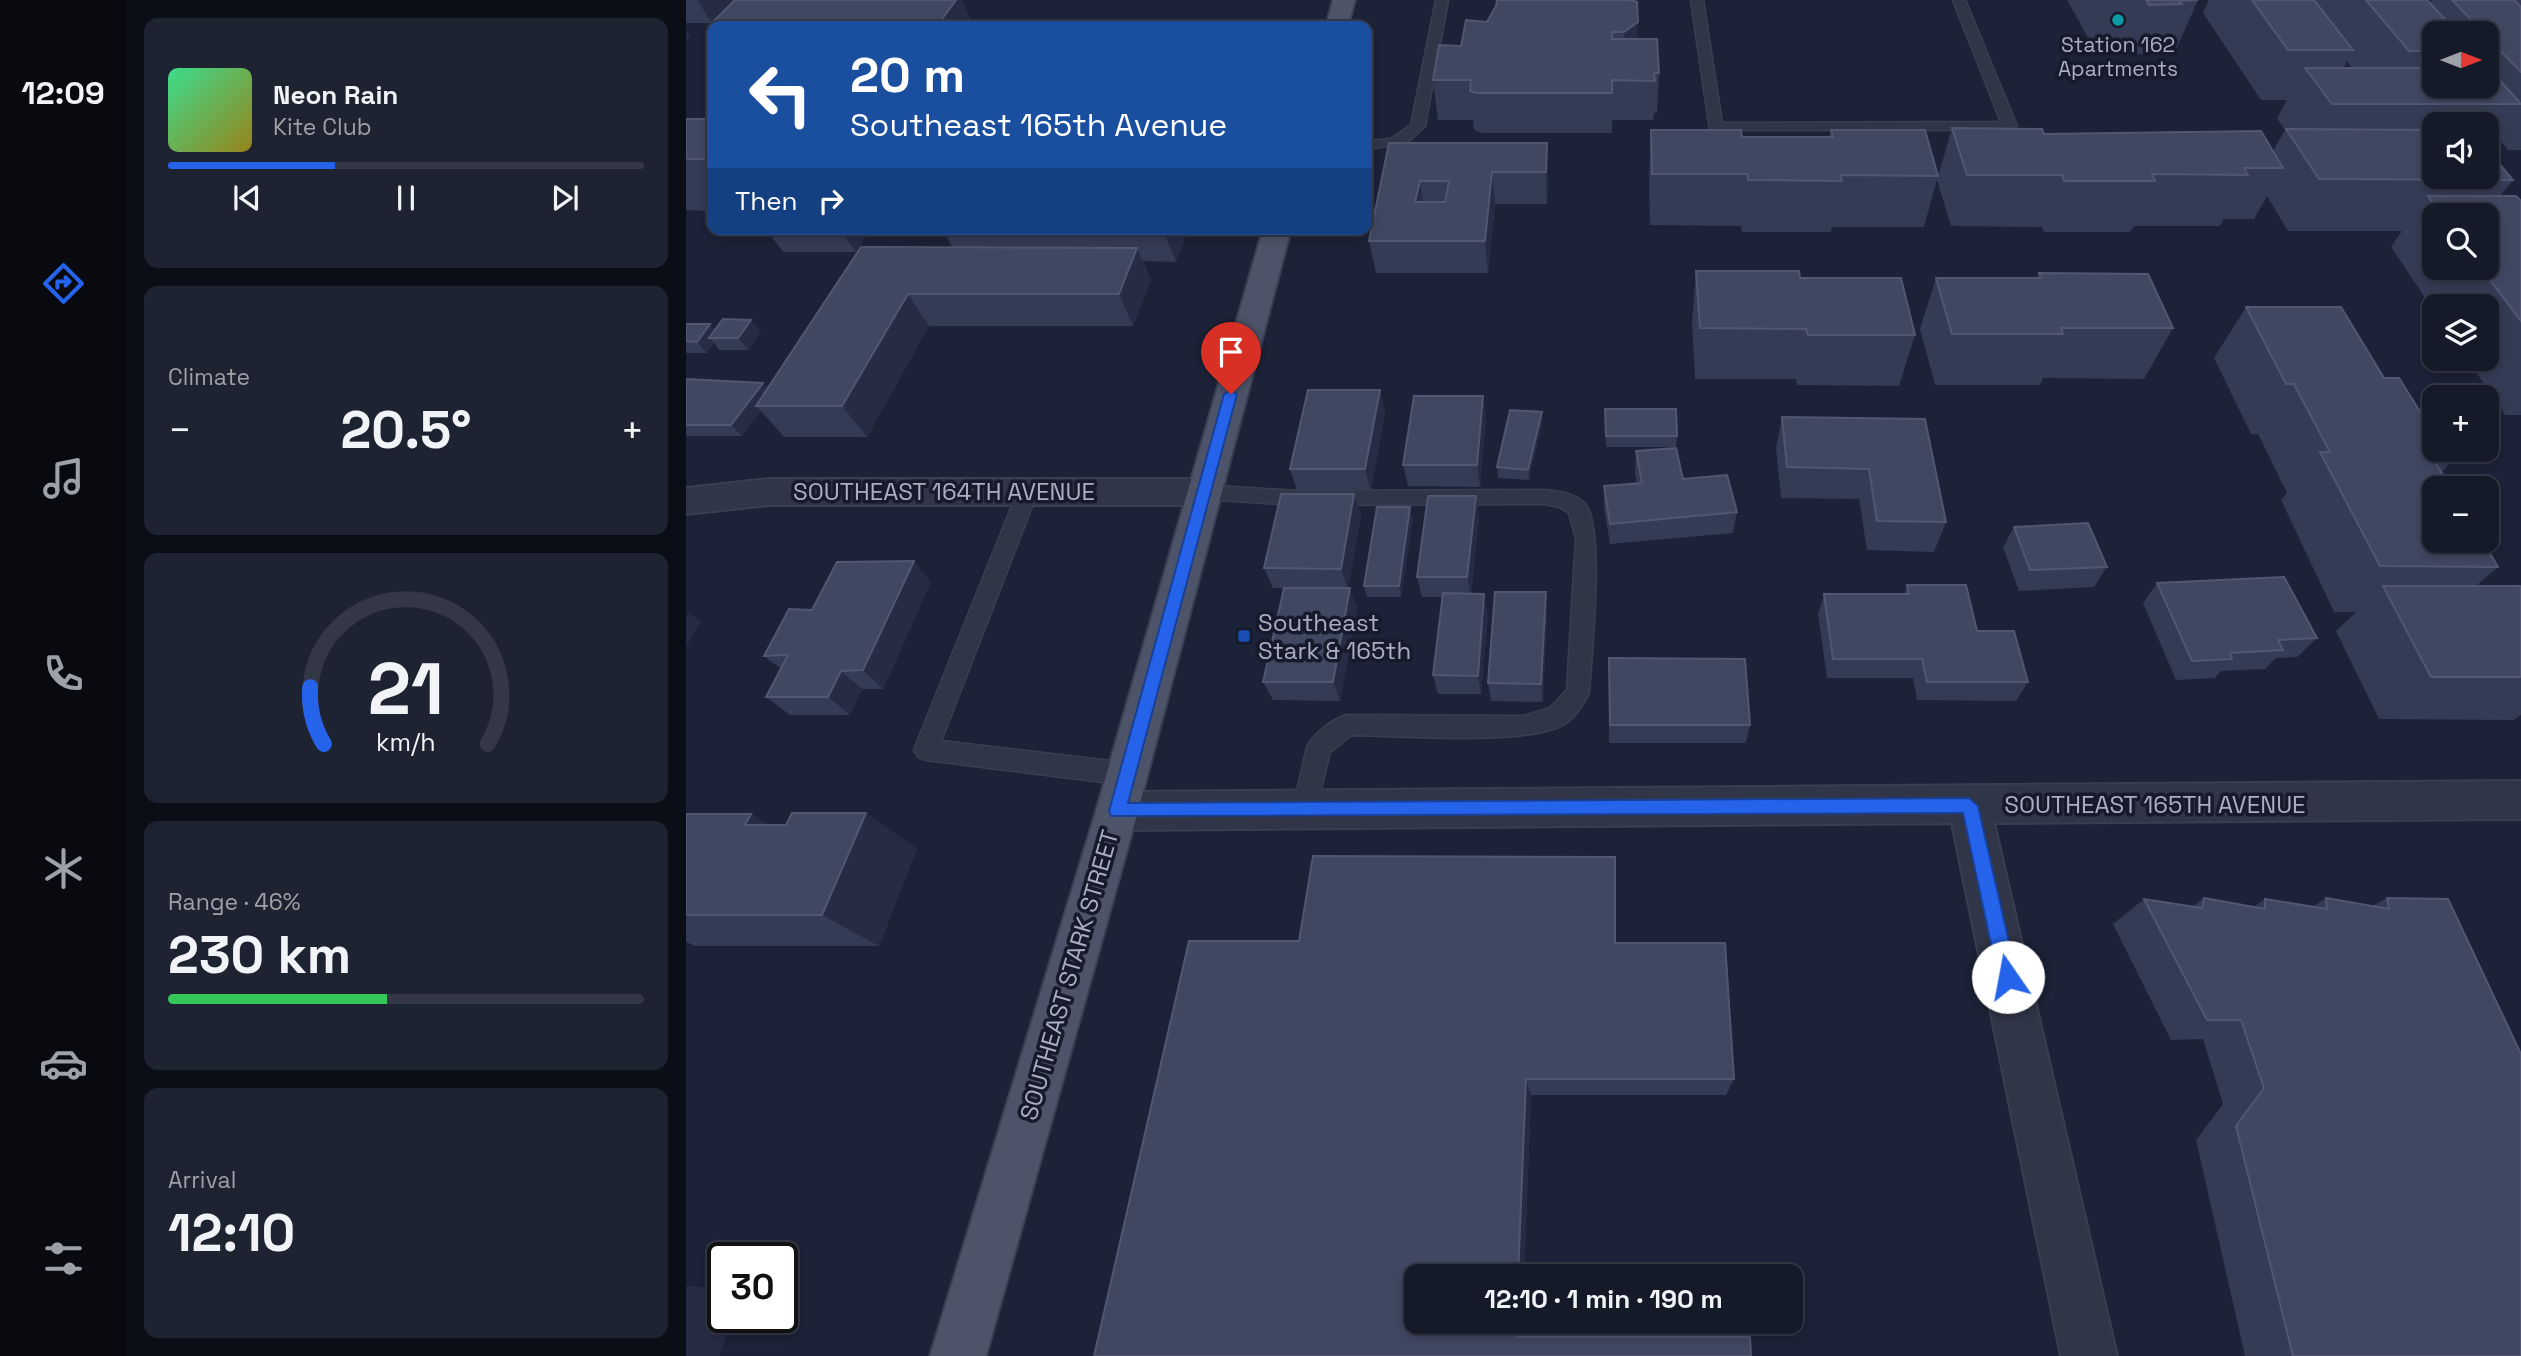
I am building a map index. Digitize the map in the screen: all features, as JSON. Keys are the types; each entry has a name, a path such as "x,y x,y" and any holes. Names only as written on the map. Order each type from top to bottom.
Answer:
{"main road":[{"path":"1338,21 1340,0"},
{"name":"SOUTHEAST STARK STREET","path":"958,1356 1122,792 1275,235"}],"street":[{"name":"SOUTHEAST 164TH AVENUE","path":"686,502 769,492 1203,492"},
{"name":"SOUTHEAST 165TH AVENUE","path":"1122,792 1305,809 2521,800"},
{"path":"1969,806 2089,1356"}],"lane":[{"path":"1372,144 1397,142 1418,126 1442,0"},
{"path":"1697,0 1715,127 2010,125 1959,0"},
{"path":"1028,491 926,750 1122,792"},
{"path":"1203,492 1297,498 1545,496 1564,500 1578,509 1586,538 1578,693 1558,716 1524,726 1346,725 1319,747 1305,809"}],"building":[{"path":"735,0 956,0 941,21 714,21"},
{"path":"1497,0 1637,2 1638,22 1624,32 1612,32 1612,39 1657,39 1659,73 1654,73 1655,81 1612,80 1612,93 1477,93 1470,91 1471,80 1433,80 1439,45 1461,46 1466,20 1487,22"},
{"path":"2146,0 2198,0 2179,1 2182,4 2149,5"},
{"path":"2252,0 2314,0 2353,50 2288,50"},
{"path":"2366,0 2427,0 2447,21 2422,21 2422,51 2409,51"},
{"path":"2452,0 2514,0 2521,7 2521,72 2499,49 2499,21 2472,21"},
{"path":"2305,68 2422,68 2422,98 2499,98 2499,79 2521,104 2332,104"},
{"path":"686,119 707,119 707,159 686,159"},
{"path":"1952,128 2042,129 2044,134 2261,131 2283,168 2244,168 2248,175 2152,174 2155,181 2064,181 2062,175 1967,175"},
{"path":"2286,129 2422,130 2422,180 2319,179"},
{"path":"1651,130 1741,130 1742,137 1833,137 1831,130 1925,130 1938,176 1840,175 1842,181 1748,180 1747,174 1652,174"},
{"path":"1389,143 1547,143 1546,172 1492,172 1485,241 1369,241","holes":["1420,181 1449,181 1445,202 1415,202"]},
{"path":"2499,163 2513,180 2499,180"},
{"path":"2428,196 2516,196 2521,201 2521,321 2490,280 2499,280 2499,203 2433,203"},
{"path":"861,247 1137,248 1119,294 908,294 842,406 756,406"},
{"path":"1696,271 1799,271 1800,278 1901,278 1915,335 1808,335 1806,329 1700,328"},
{"path":"2039,273 2148,274 2173,328 2061,328 2063,334 1952,334 1936,278 2041,278"},
{"path":"2246,307 2341,307 2384,378 2399,378 2422,415 2422,462 2435,462 2444,476 2422,476 2422,553 2490,553 2498,567 2380,566 2320,452 2330,452 2294,384 2286,384"},
{"path":"723,319 751,320 738,338 709,338"},
{"path":"686,324 710,324 697,342 686,341"},
{"path":"686,379 763,383 731,425 686,425"},
{"path":"1308,390 1380,390 1365,469 1290,469"},
{"path":"1414,396 1483,396 1477,465 1403,465"},
{"path":"1605,409 1676,409 1677,436 1606,436"},
{"path":"1510,410 1542,412 1528,470 1497,467"},
{"path":"1782,417 1925,419 1946,522 1877,521 1869,469 1787,467"},
{"path":"1676,448 1683,479 1727,475 1737,512 1610,524 1604,486 1642,483 1636,451"},
{"path":"1281,494 1354,494 1341,569 1264,568"},
{"path":"1428,496 1476,496 1467,577 1417,577"},
{"path":"1377,507 1410,507 1399,586 1364,586"},
{"path":"2088,523 2107,567 2030,570 2014,527"},
{"path":"914,561 863,670 841,671 828,697 766,697 788,655 764,656 789,609 812,610 837,562"},
{"path":"2284,577 2317,638 2278,640 2283,650 2230,653 2232,659 2192,661 2157,583"},
{"path":"1907,585 1966,585 1977,631 2014,631 2028,682 1927,682 1922,659 1833,659 1824,594 1909,594"},
{"path":"2383,586 2520,586 2521,677 2431,677"},
{"path":"1284,588 1350,588 1333,682 1263,682"},
{"path":"1495,592 1546,592 1541,684 1488,683"},
{"path":"1443,593 1484,594 1478,676 1433,675"},
{"path":"1609,658 1745,659 1750,725 1610,725"},
{"path":"792,813 866,813 822,915 686,915 686,814 751,814 745,825 786,825"},
{"path":"1313,856 1615,857 1615,943 1725,943 1734,1079 1526,1079 1518,1264 1404,1264 1404,1334 1750,1337 1751,1356 1094,1356 1189,941 1299,941"},
{"path":"2204,898 2265,909 2265,899 2327,909 2326,898 2389,909 2387,898 2448,899 2521,1054 2521,1356 2293,1356 2236,1126 2264,1088 2241,1020 2207,1020 2144,899 2202,908"}],"place":[{"name":"Station 162 Apartments","path":"2118,20"},
{"name":"Southeast Stark & 165th","path":"1244,636"}],"route":[{"path":"1231,394 1117,811 1969,806 2008,977"}]}
